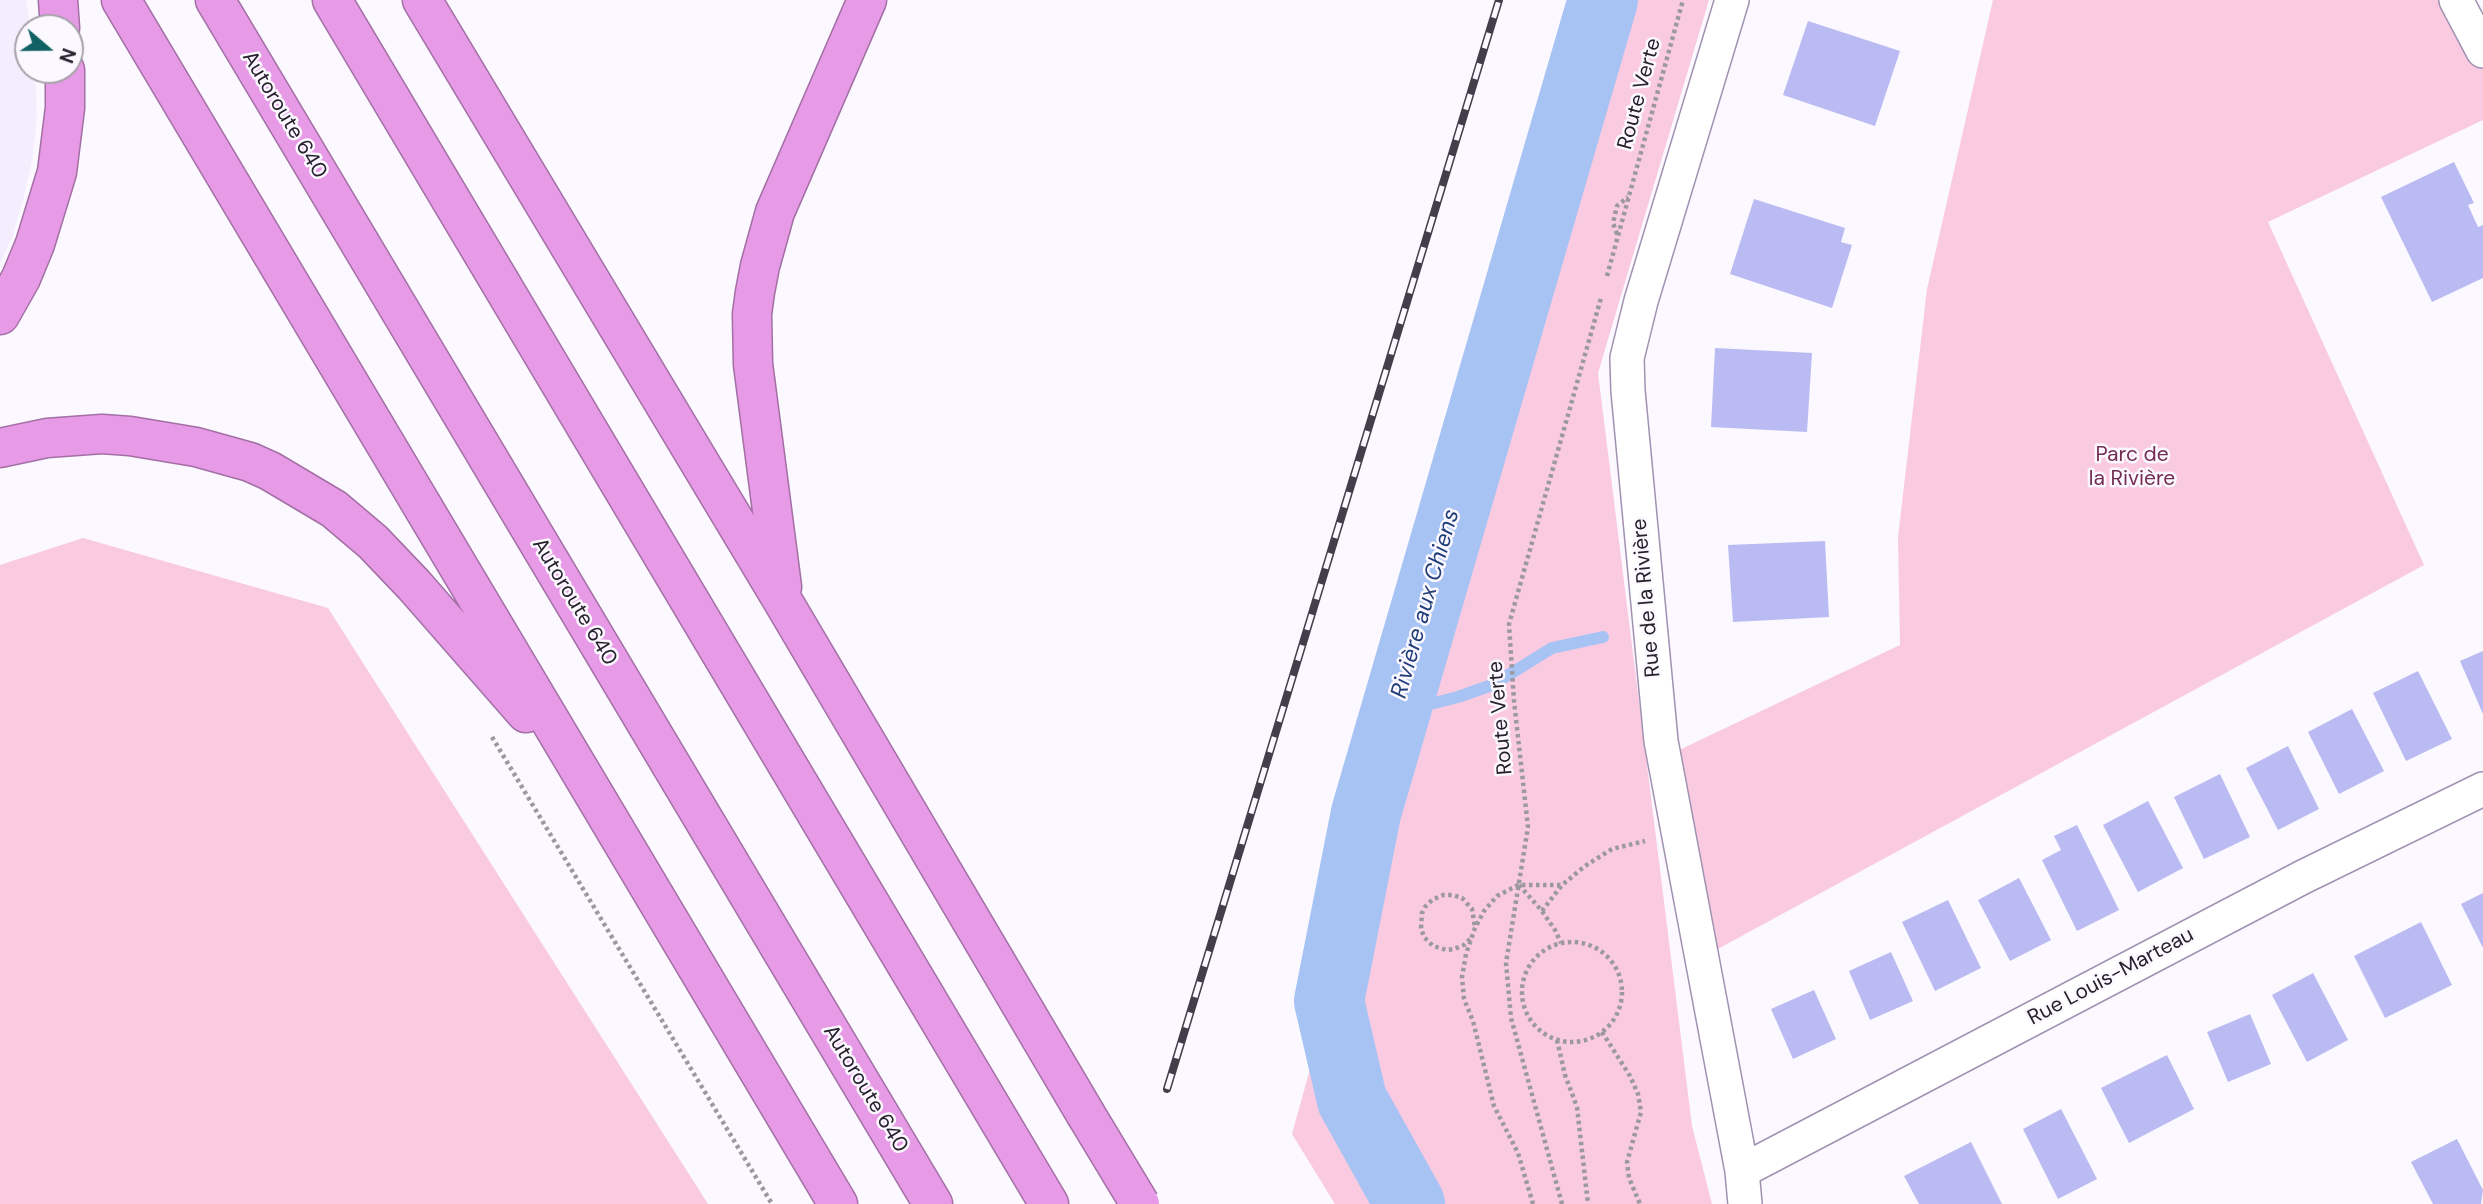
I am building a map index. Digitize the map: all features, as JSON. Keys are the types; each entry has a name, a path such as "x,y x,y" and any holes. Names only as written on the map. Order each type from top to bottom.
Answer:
{"highway":[{"path":"121,0 838,1204"},
{"name":"Autoroute 640","path":"215,0 933,1204"},
{"path":"332,0 1049,1204"},
{"path":"422,0 1140,1204"},
{"path":"784,603 755,387 752,314 760,266 775,212 867,0"},
{"path":"0,315 21,278 35,244 57,172 65,108 65,84"},
{"path":"0,447 47,438 102,434 130,436 162,440 223,454 290,481 334,509 373,542 591,787"}],"street":[{"name":"Rue de la Rivière","path":"1731,0 1641,301 1627,358 1661,741 1742,1171 1745,1204"},
{"path":"2456,0 2483,51"},
{"name":"Rue Louis-Marteau","path":"1742,1171 2303,877 2483,789"}],"path":[{"name":"Route Verte","path":"1605,284 1683,0"},
{"name":"Route Verte","path":"1618,236 1613,223 1617,206 1629,197"},
{"name":"Route Verte","path":"1562,1204 1511,1018 1506,962 1528,827 1514,701 1509,624 1602,295"},
{"path":"488,730 772,1204"},
{"path":"1542,911 1562,885 1612,849 1677,834"},
{"path":"1533,1204 1518,1153 1494,1106 1474,1021 1464,999 1462,977 1471,937 1484,911 1497,896 1518,885 1562,885"},
{"path":"1518,885 1542,911 1561,943"},
{"path":"1471,937 1464,945 1447,950 1433,946 1424,937 1422,913 1432,900 1443,895 1453,895 1466,901 1472,909 1475,928"},
{"path":"1561,943 1583,943 1599,949 1612,961 1620,975 1621,1007 1614,1021 1602,1032 1589,1040 1557,1040 1543,1033 1532,1022 1524,1006 1522,989 1526,972 1535,958 1549,947 1561,943"},
{"path":"1602,1032 1630,1076 1642,1112 1628,1162 1629,1178 1640,1204"},
{"path":"1557,1040 1565,1076 1577,1107 1588,1204"}],"shaded area":[{"path":"0,0 26,0 28,14 14,14 14,84 36,84 37,117 32,161 23,200 12,238 0,263"}],"green space":[{"path":"1606,0 1709,0 1598,373 1692,1126 1712,1204 1335,1204 1292,1134"},
{"name":"Parc de la Rivière","path":"1993,0 2456,0 2483,51 2483,120 2268,222 2424,565 1692,963 1654,762 1900,645 1898,537 1927,289"},
{"path":"83,538 328,608 708,1204 0,1204 0,565"}],"building":[{"path":"1808,21 1900,51 1875,126 1783,95"},
{"path":"2454,162 2474,203 2468,205 2478,227 2483,225 2483,278 2432,302 2381,197"},
{"path":"1754,199 1845,228 1841,242 1852,245 1832,308 1730,274"},
{"path":"1715,348 1812,353 1807,432 1711,427"},
{"path":"1825,541 1829,617 1733,622 1728,545"},
{"path":"2483,651 2483,714 2460,661"},
{"path":"2418,671 2452,739 2406,761 2373,693"},
{"path":"2352,709 2384,771 2339,794 2308,732"},
{"path":"2288,746 2319,809 2278,830 2246,768"},
{"path":"2220,774 2250,837 2204,859 2174,797"},
{"path":"2148,801 2183,868 2138,892 2103,825"},
{"path":"2077,825 2119,910 2077,931 2042,860 2061,850 2054,836"},
{"path":"2019,878 2051,940 2010,961 1978,900"},
{"path":"2483,893 2483,948 2461,904"},
{"path":"1948,900 1981,968 1935,991 1902,922"},
{"path":"2421,922 2452,985 2385,1018 2354,956"},
{"path":"1891,952 1913,1001 1870,1020 1849,971"},
{"path":"2313,973 2348,1040 2307,1062 2272,995"},
{"path":"1814,990 1836,1039 1793,1059 1771,1009"},
{"path":"2250,1014 2271,1064 2228,1082 2207,1032"},
{"path":"2167,1055 2194,1109 2129,1143 2101,1088"},
{"path":"2061,1109 2097,1179 2058,1199 2023,1129"},
{"path":"2457,1139 2483,1190 2481,1204 2433,1204 2411,1162"},
{"path":"1971,1142 2002,1204 1919,1204 1904,1176"}],"waterway":[{"name":"Rivière aux Chiens","path":"1410,1204 1352,1100 1329,1001 1366,813 1603,0"},
{"path":"1395,713 1492,685 1552,648 1603,637"}],"railway":[{"path":"1167,1089 1499,0"}]}
